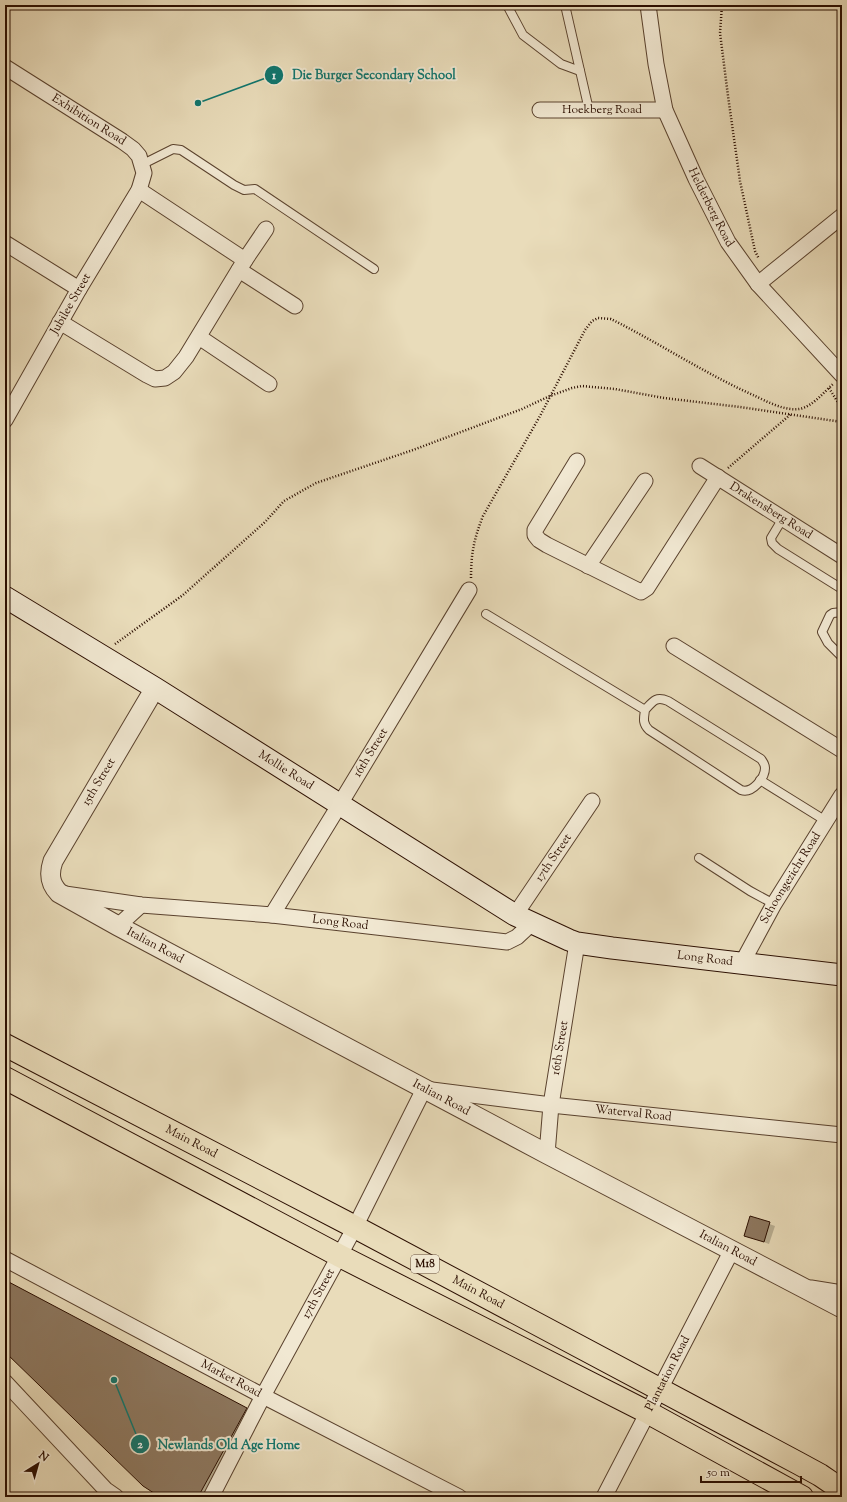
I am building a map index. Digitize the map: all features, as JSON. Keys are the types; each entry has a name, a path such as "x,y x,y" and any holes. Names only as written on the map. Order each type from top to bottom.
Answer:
{"main road":[{"name":"Mollie Road","path":"5,597 155,688 523,919 573,941"},
{"name":"Long Road","path":"573,941 842,975"},
{"name":"Main Road","path":"5,1045 355,1227 820,1475 842,1490"},
{"name":"M18","path":"5,1078 340,1256 649,1413 802,1497"}],"street":[{"name":"Helderberg Road","path":"648,5 656,64 665,110 696,179 728,242 762,281 840,377"},
{"name":"Exhibition Road","path":"5,67 122,140 140,156 143,164"},
{"name":"Hoekberg Road","path":"540,110 665,110"},
{"path":"143,164 144,173 139,190 295,306"},
{"name":"Jubilee Street","path":"5,419 79,289 139,190"},
{"path":"762,281 842,216"},
{"path":"60,322 155,379 165,378 174,372 186,357 266,229"},
{"path":"5,243 79,289"},
{"path":"199,337 269,384"},
{"path":"577,460 534,534 539,540 638,591 643,592 718,478"},
{"name":"Drakensberg Road","path":"700,466 842,556"},
{"path":"588,566 645,481"},
{"name":"16th Street","path":"272,915 469,590"},
{"path":"674,646 842,750"},
{"name":"15th Street","path":"54,885 50,869 53,861 155,688"},
{"name":"Schoongezicht Road","path":"742,963 774,904 842,795"},
{"name":"17th Street","path":"523,919 592,801"},
{"name":"Long Road","path":"54,885 142,905 272,915 507,942 513,940 523,919"},
{"name":"Italian Road","path":"54,885 118,926 546,1154 842,1308"},
{"path":"118,926 142,905"},
{"name":"16th Street","path":"546,1154 551,1105 573,941"},
{"name":"17th Street","path":"211,1497 263,1396 340,1256 424,1089"},
{"name":"Waterval Road","path":"424,1089 551,1105 842,1135"},
{"name":"Plantation Road","path":"604,1497 649,1413 732,1250"},
{"name":"Market Road","path":"5,1259 263,1396 459,1497"},
{"path":"803,1287 842,1293"},
{"path":"5,1382 106,1490 116,1497"}],"lane":[{"path":"507,5 524,35 561,64 580,71"},
{"path":"565,5 589,110"},
{"path":"143,164 173,149 181,150 234,185 244,190 255,188 374,269"},
{"path":"783,518 771,538 772,543 778,549 842,589"},
{"path":"842,612 833,613 830,615 822,632 828,643 842,657"},
{"path":"486,614 645,710"},
{"path":"661,698 668,701 761,759 765,768 760,780 750,790 745,792 741,790 649,730 643,721 645,710 655,700 661,698"},
{"path":"760,780 826,821"},
{"path":"699,858 750,891 774,904"}],"path":[{"path":"722,5 720,33 740,181 762,281"},
{"path":"469,590 471,584 471,556 483,516 582,335 592,321 598,318 611,319 736,388 779,406 792,409 809,405 840,377"},
{"path":"100,655 183,595 265,522 284,500 316,482 413,450 522,409 550,396 582,386 615,389 664,398 792,414 842,422"},
{"path":"829,388 842,408"},
{"path":"718,478 792,414"}],"building":[{"path":"750,1216 770,1222 764,1242 744,1236"},
{"path":"5,1280 247,1408 198,1497 160,1497 143,1486 5,1352"}],"place":[{"name":"Die Burger Secondary School","path":"198,103"},
{"name":"Newlands Old Age Home","path":"114,1380"}]}
